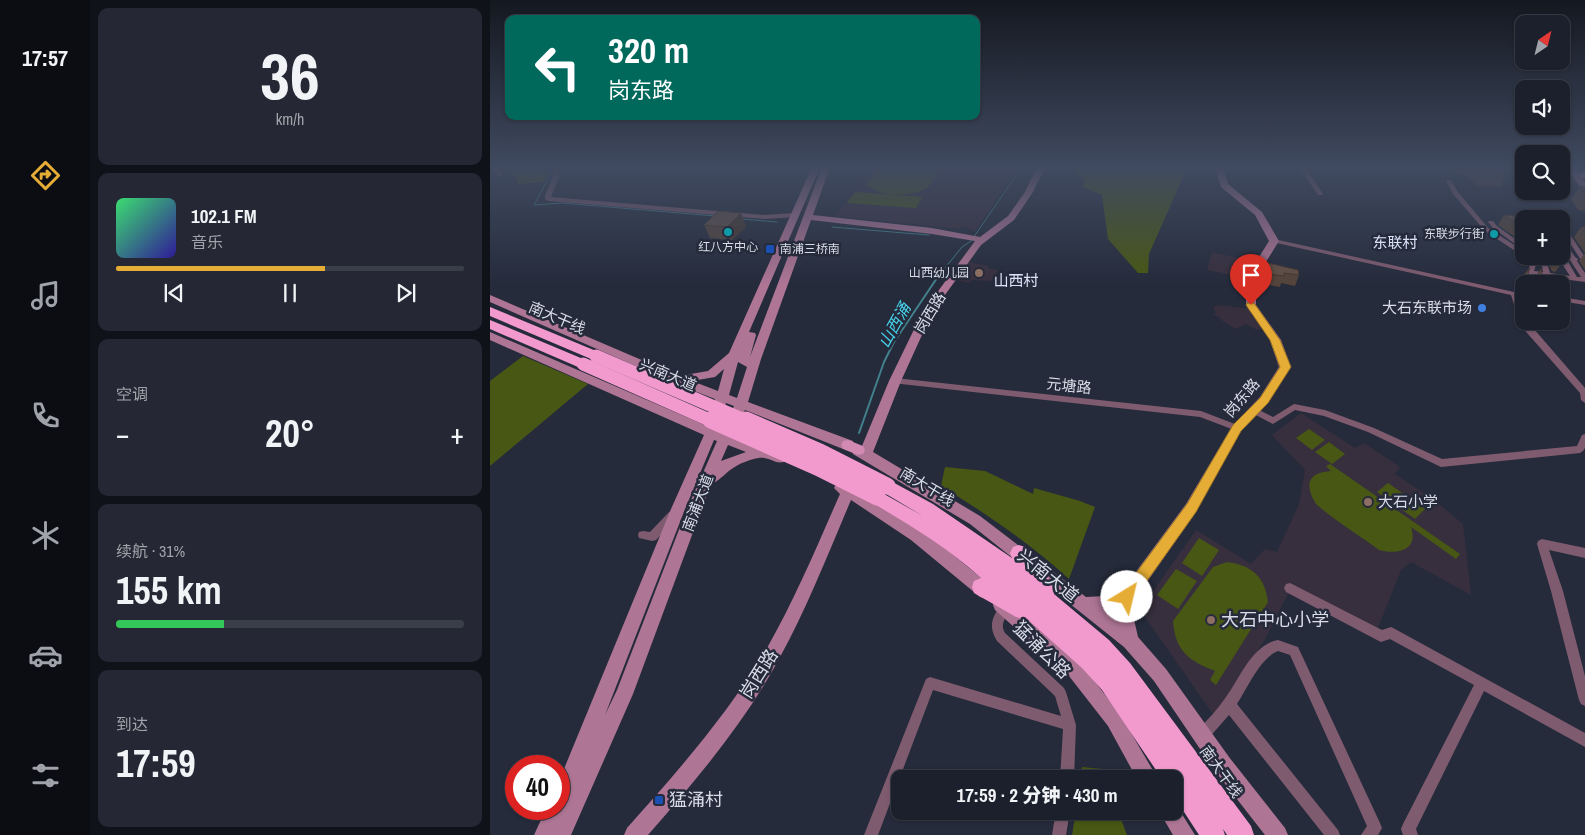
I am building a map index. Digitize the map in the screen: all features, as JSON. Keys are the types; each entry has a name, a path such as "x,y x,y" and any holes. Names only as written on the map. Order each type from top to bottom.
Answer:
{"highway":[{"name":"南大干线","path":"490,314 816,467 882,492 924,525 1053,617 1102,648 1123,670 1242,835"},
{"path":"1019,553 1053,617"},
{"path":"981,587 1053,617"},
{"name":"南大干线","path":"1053,617 1109,683 1213,835"}],"main road":[{"name":"南浦大道","path":"570,804 624,694 711,433 735,353 798,206"},
{"name":"南浦大道","path":"686,509 741,405 755,359 811,206"},
{"name":"岗西路","path":"857,450 895,381 927,313 976,238 1011,218 1020,206"},
{"path":"1249,206 1259,214 1274,241"},
{"path":"807,217 976,238"},
{"name":"岗东路","path":"1127,597 1191,508 1237,428 1264,400 1285,367 1275,340 1251,305 1251,278 1274,241"},
{"name":"兴南大道","path":"490,298 672,377 857,450 948,502 1019,553 1130,641 1160,675 1228,771 1278,835"},
{"path":"753,312 751,334 743,361 747,363 755,359"},
{"path":"490,336 724,439 780,458 840,487 887,516 960,569 1075,670 1114,720 1143,770"},
{"path":"637,401 657,401 668,395 673,388 672,377 690,379 711,374 735,353"},
{"path":"780,458 780,447 785,442 801,435 818,433"},
{"path":"686,509 716,472 735,459 765,453"},
{"name":"岗西路","path":"634,834 683,781 715,740 773,654 790,620 840,487"},
{"path":"1082,604 1099,606 1112,604 1127,597"},
{"path":"1127,597 1125,615 1130,641"},
{"name":"南浦大道","path":"544,835 560,820"},
{"name":"南浦大道","path":"561,835 563,820"},
{"path":"1176,820 1185,835"}],"street":[{"path":"634,206 765,217 794,215"},
{"path":"1466,206 1487,230 1515,248"},
{"path":"1491,222 1513,240"},
{"path":"1506,224 1513,240"},
{"path":"1570,240 1584,261"},
{"path":"1274,241 1514,294 1524,324 1584,392 1585,400"},
{"path":"1570,255 1585,280"},
{"path":"1572,258 1584,261"},
{"path":"1533,265 1531,273 1542,275"},
{"path":"1563,265 1575,279"},
{"path":"1545,266 1547,275"},
{"path":"1560,271 1562,275"},
{"path":"1570,279 1585,280"},
{"path":"1570,300 1585,303"},
{"name":"元塘路","path":"895,381 1201,414 1237,428"},
{"path":"1254,410 1274,421 1294,407 1325,412 1371,430 1441,463 1583,452 1585,437"},
{"path":"643,535 652,537 686,509"},
{"path":"1585,553 1542,544 1585,700"},
{"path":"1290,588 1380,636 1391,633 1585,740"},
{"name":"猛涌公路","path":"1005,608 997,621 996,631 1060,692 1070,725 1068,770"},
{"path":"1202,735 1228,705 1270,649 1274,646 1284,646 1294,651 1376,828 1368,835"},
{"path":"1411,835 1408,829 1482,682"},
{"path":"871,835 930,683 1070,725"},
{"path":"1228,705 1333,835"},
{"path":"1059,835 1062,820"}],"shaded area":[{"path":"843,206 992,206 975,231 962,226 960,229 835,216"},
{"path":"1212,252 1256,262 1247,278 1207,270"},
{"name":"山西幼儿园","path":"968,262 989,266 988,268 998,270 992,281 972,280 970,283 956,280"},
{"path":"1221,305 1250,309 1251,315 1262,328 1257,330 1246,324 1236,329 1221,320 1220,317 1215,316 1214,313 1216,313 1213,307"},
{"name":"大石中心小学","path":"1301,413 1355,448 1364,443 1400,467 1395,474 1434,500 1463,524 1471,595 1411,562 1401,570 1377,630 1292,586 1264,641 1215,717 1140,610 1196,530 1251,564 1265,549 1277,552 1299,504 1305,470 1272,435"}],"green space":[{"path":"888,206 917,206 916,208"},
{"path":"1103,206 1170,206 1149,254 1148,273 1138,273 1108,239"},
{"path":"523,356 588,384 490,466 490,381"},
{"path":"1309,429 1325,440 1312,450 1296,438"},
{"path":"1329,442 1345,454 1332,464 1315,452"},
{"path":"1330,464 1460,554 1456,559 1411,527 1412,541 1405,549 1393,552 1379,550 1316,504 1311,495 1311,480 1317,474 1331,471 1326,466"},
{"path":"945,467 985,471 1033,494 1034,488 1095,507 1069,579 1039,553 975,507 941,486"},
{"path":"1388,483 1425,509 1415,519 1377,492"},
{"path":"1199,538 1219,550 1202,576 1182,563"},
{"path":"1227,562 1244,566 1256,574 1264,586 1268,602 1216,685 1210,680 1215,671 1191,659 1180,647 1174,631 1173,621 1213,567"},
{"path":"1176,569 1197,581 1178,609 1157,595"},
{"path":"1082,767 1103,770 1082,770"},
{"path":"1074,820 1121,820 1127,835 1072,835"}],"building":[{"path":"718,211 741,213 727,227 704,225"},
{"path":"1504,215 1515,216 1515,222"},
{"path":"1268,263 1298,270 1299,275 1284,273 1284,276 1261,273 1261,268 1264,264"}],"waterway":[{"path":"597,206 715,216"},
{"name":"山西涌","path":"936,279 962,247 971,241 995,206"},
{"path":"742,219 777,222"},
{"path":"832,227 929,235"},
{"name":"山西涌","path":"859,433 884,362 894,342 937,278"}],"place":[{"name":"红八方中心","path":"728,232"},
{"name":"东联步行街","path":"1494,234"},
{"name":"南浦三桥南","path":"770,249"},
{"name":"山西幼儿园","path":"979,273"},
{"name":"大石东联市场","path":"1482,308"},
{"name":"大石小学","path":"1368,502"},
{"name":"大石中心小学","path":"1211,620"},
{"name":"猛涌村","path":"659,800"}],"district":[{"name":"东联村","path":"1395,243"},
{"name":"山西村","path":"1016,281"}],"route":[{"path":"1127,597 1191,508 1237,428 1264,400 1285,367 1275,340 1251,305"}]}
